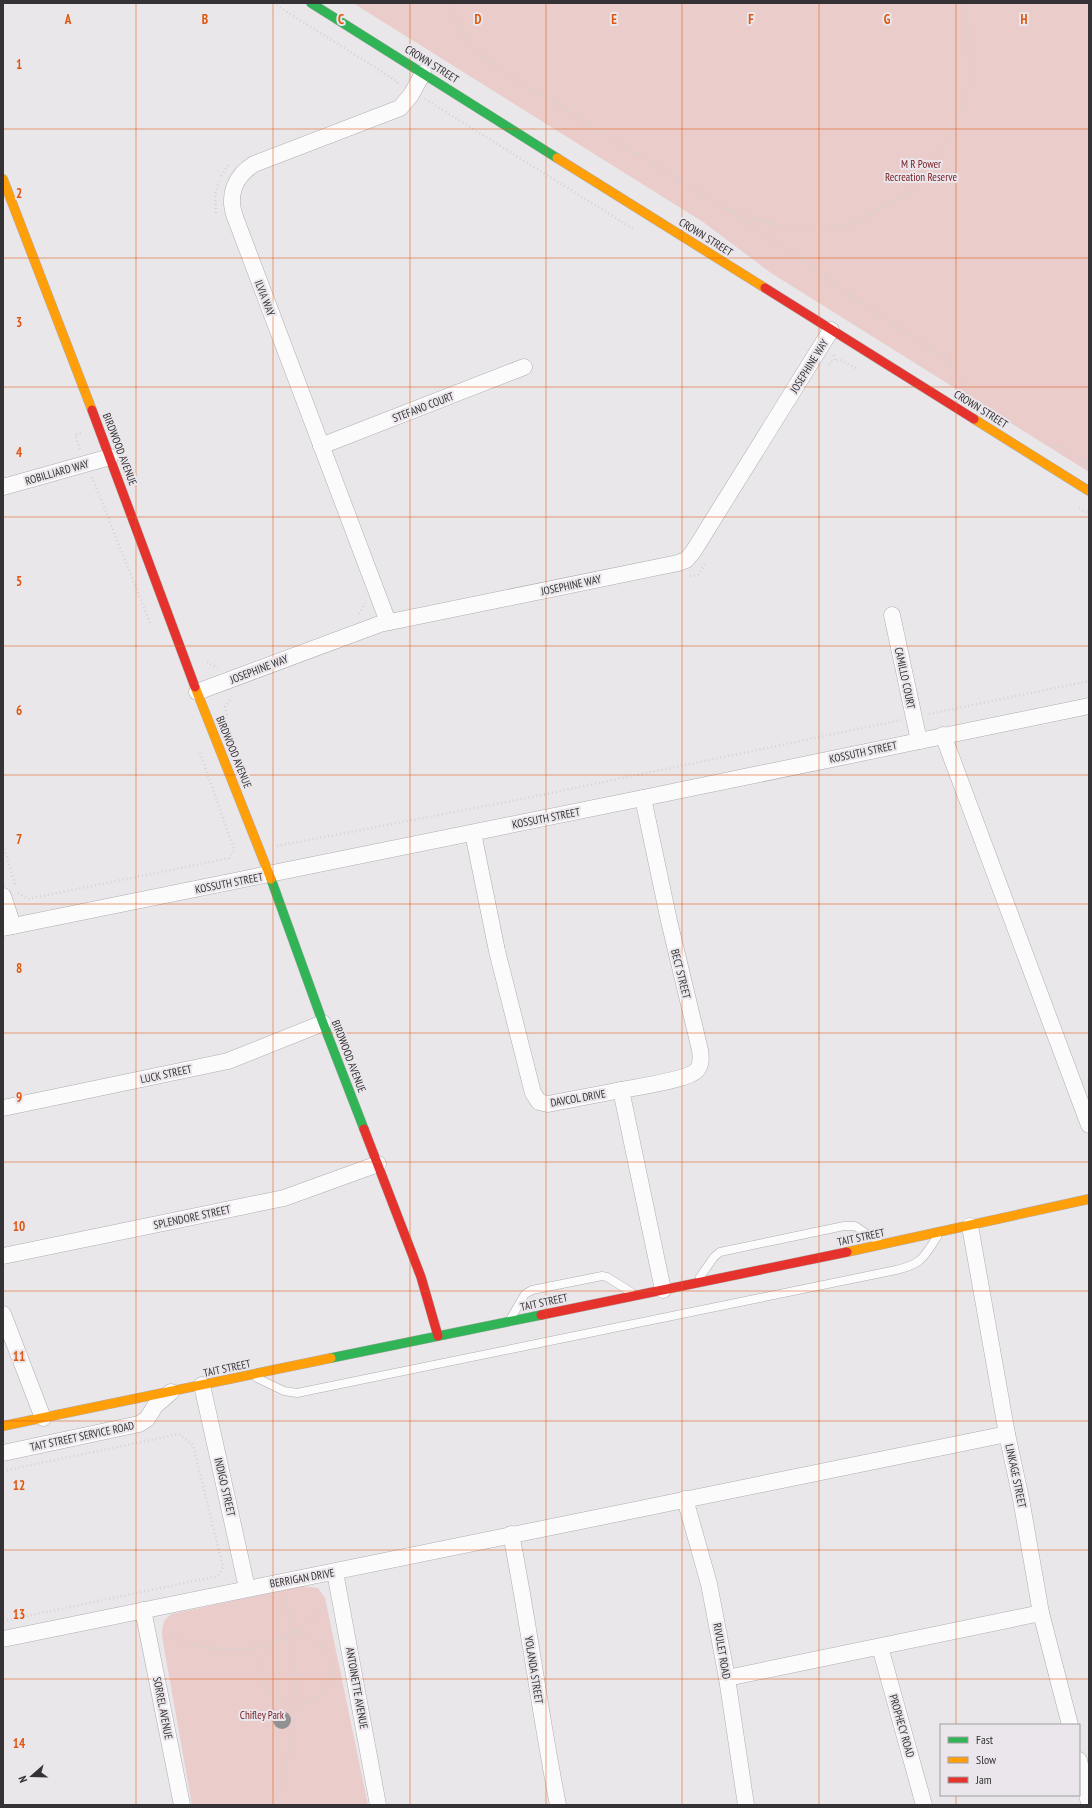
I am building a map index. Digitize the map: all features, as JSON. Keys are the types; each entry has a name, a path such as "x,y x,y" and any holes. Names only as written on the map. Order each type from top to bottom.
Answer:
{"street":[{"name":"CROWN STREET","path":"311,3 1089,491"},
{"name":"ILVIA WAY","path":"388,622 232,211 231,197 233,188 242,173 254,164 396,111 402,106 405,90 423,73"},
{"name":"BIRDWOOD AVENUE","path":"3,180 110,457 197,692 269,874 323,1024 421,1277 438,1336"},
{"name":"JOSEPHINE WAY","path":"197,692 357,631 388,622 678,563 686,560 693,552 828,351 831,330"},
{"name":"STEFANO COURT","path":"321,446 524,367"},
{"name":"ROBILLIARD WAY","path":"3,487 110,457"},
{"name":"CAMILLO COURT","path":"892,615 918,741"},
{"name":"KOSSUTH STREET","path":"8,927 1089,706"},
{"path":"943,735 1089,1125"},
{"name":"BECT STREET","path":"621,1090 685,1076 696,1071 701,1063 700,1050 669,922 643,798"},
{"name":"DAVCOL DRIVE","path":"473,833 497,951 534,1097 541,1103 552,1104 621,1090 663,1290"},
{"path":"3,896 8,927"},
{"name":"LUCK STREET","path":"3,1108 228,1061 323,1024"},
{"name":"SPLENDORE STREET","path":"3,1256 284,1198 378,1164"},
{"name":"TAIT STREET","path":"3,1426 939,1233 1089,1200"},
{"name":"LINKAGE STREET","path":"970,1226 1041,1613 1070,1724"},
{"path":"3,1314 43,1418"},
{"name":"INDIGO STREET","path":"202,1385 247,1588"},
{"name":"TAIT STREET SERVICE ROAD","path":"3,1453 138,1424 147,1419 155,1406 171,1392"},
{"name":"BERRIGAN DRIVE","path":"3,1639 247,1588 335,1572 511,1534 1007,1434"},
{"name":"RIVULET ROAD","path":"685,1499 709,1584 727,1678 746,1805"},
{"name":"YOLANDA STREET","path":"511,1534 518,1568 544,1736 558,1805"},
{"name":"ANTOINETTE AVENUE","path":"335,1572 378,1805"},
{"name":"SORREL AVENUE","path":"143,1610 182,1805"},
{"path":"727,1678 1041,1613"},
{"name":"PROPHECY ROAD","path":"880,1647 924,1805"},
{"path":"1080,1764 1089,1803"}],"lane":[{"path":"693,1283 706,1270 714,1257 720,1252 836,1227 853,1225 871,1238 886,1244"},
{"path":"251,1375 278,1389 287,1392 297,1392 896,1270 911,1266 918,1262 939,1233"},
{"path":"507,1322 528,1292 597,1277 606,1277 638,1295"}],"path":[{"path":"273,3 398,82 405,90 640,232"},
{"path":"448,3 468,43 496,67 726,209 816,268 833,284 861,304 943,357 952,365 962,385 971,396"},
{"path":"726,209 771,224 810,231 821,231 857,223 913,189 950,137 969,86 967,3"},
{"path":"398,82 405,90"},
{"path":"218,218 215,202 216,190 222,173 234,159"},
{"path":"827,369 831,362 835,361"},
{"path":"98,426 75,435 151,626"},
{"path":"1046,441 1063,448 1089,468"},
{"path":"74,450 81,448"},
{"path":"1084,464 1089,456"},
{"path":"683,578 698,574 706,561"},
{"path":"357,631 352,617 360,614 365,603 362,596"},
{"path":"204,656 207,663 217,668 222,666 233,696"},
{"path":"278,848 1089,681"},
{"path":"3,845 18,893 28,899 229,858 234,849 199,751"},
{"path":"3,1471 179,1434 193,1445 223,1567 218,1576 3,1621"},
{"path":"274,1805 289,1750 297,1681 293,1634 284,1593"},
{"path":"165,1640 175,1638 182,1639 198,1646 228,1650 242,1650 276,1641 293,1634 311,1622 324,1607 330,1606"},
{"path":"276,1641 264,1656 261,1668 263,1681 269,1693 278,1701 295,1706 311,1702 320,1695 330,1679 331,1666 326,1653 314,1640 293,1634"}],"green space":[{"name":"M R Power Recreation Reserve","path":"353,3 1089,3 1089,472 771,273 703,222"},
{"name":"Chifley Park","path":"303,1586 318,1588 325,1598 368,1805 192,1805 162,1636 165,1621 172,1614"}],"building":[{"path":"282,1711 288,1714 291,1720 288,1726 282,1729 276,1726 273,1720 276,1714"}],"traffic: fast":[{"path":"311,3 557,158"},
{"path":"271,879 323,1023 364,1129"},
{"path":"331,1358 541,1315"}],"traffic: slow":[{"path":"557,158 765,288"},
{"path":"3,179 92,410"},
{"path":"974,419 1089,491"},
{"path":"195,687 271,879"},
{"path":"847,1252 1089,1199"},
{"path":"3,1426 331,1358"}],"traffic: jam":[{"path":"765,288 974,419"},
{"path":"92,410 195,687"},
{"path":"364,1129 421,1277 438,1336"},
{"path":"541,1315 847,1252"}]}
